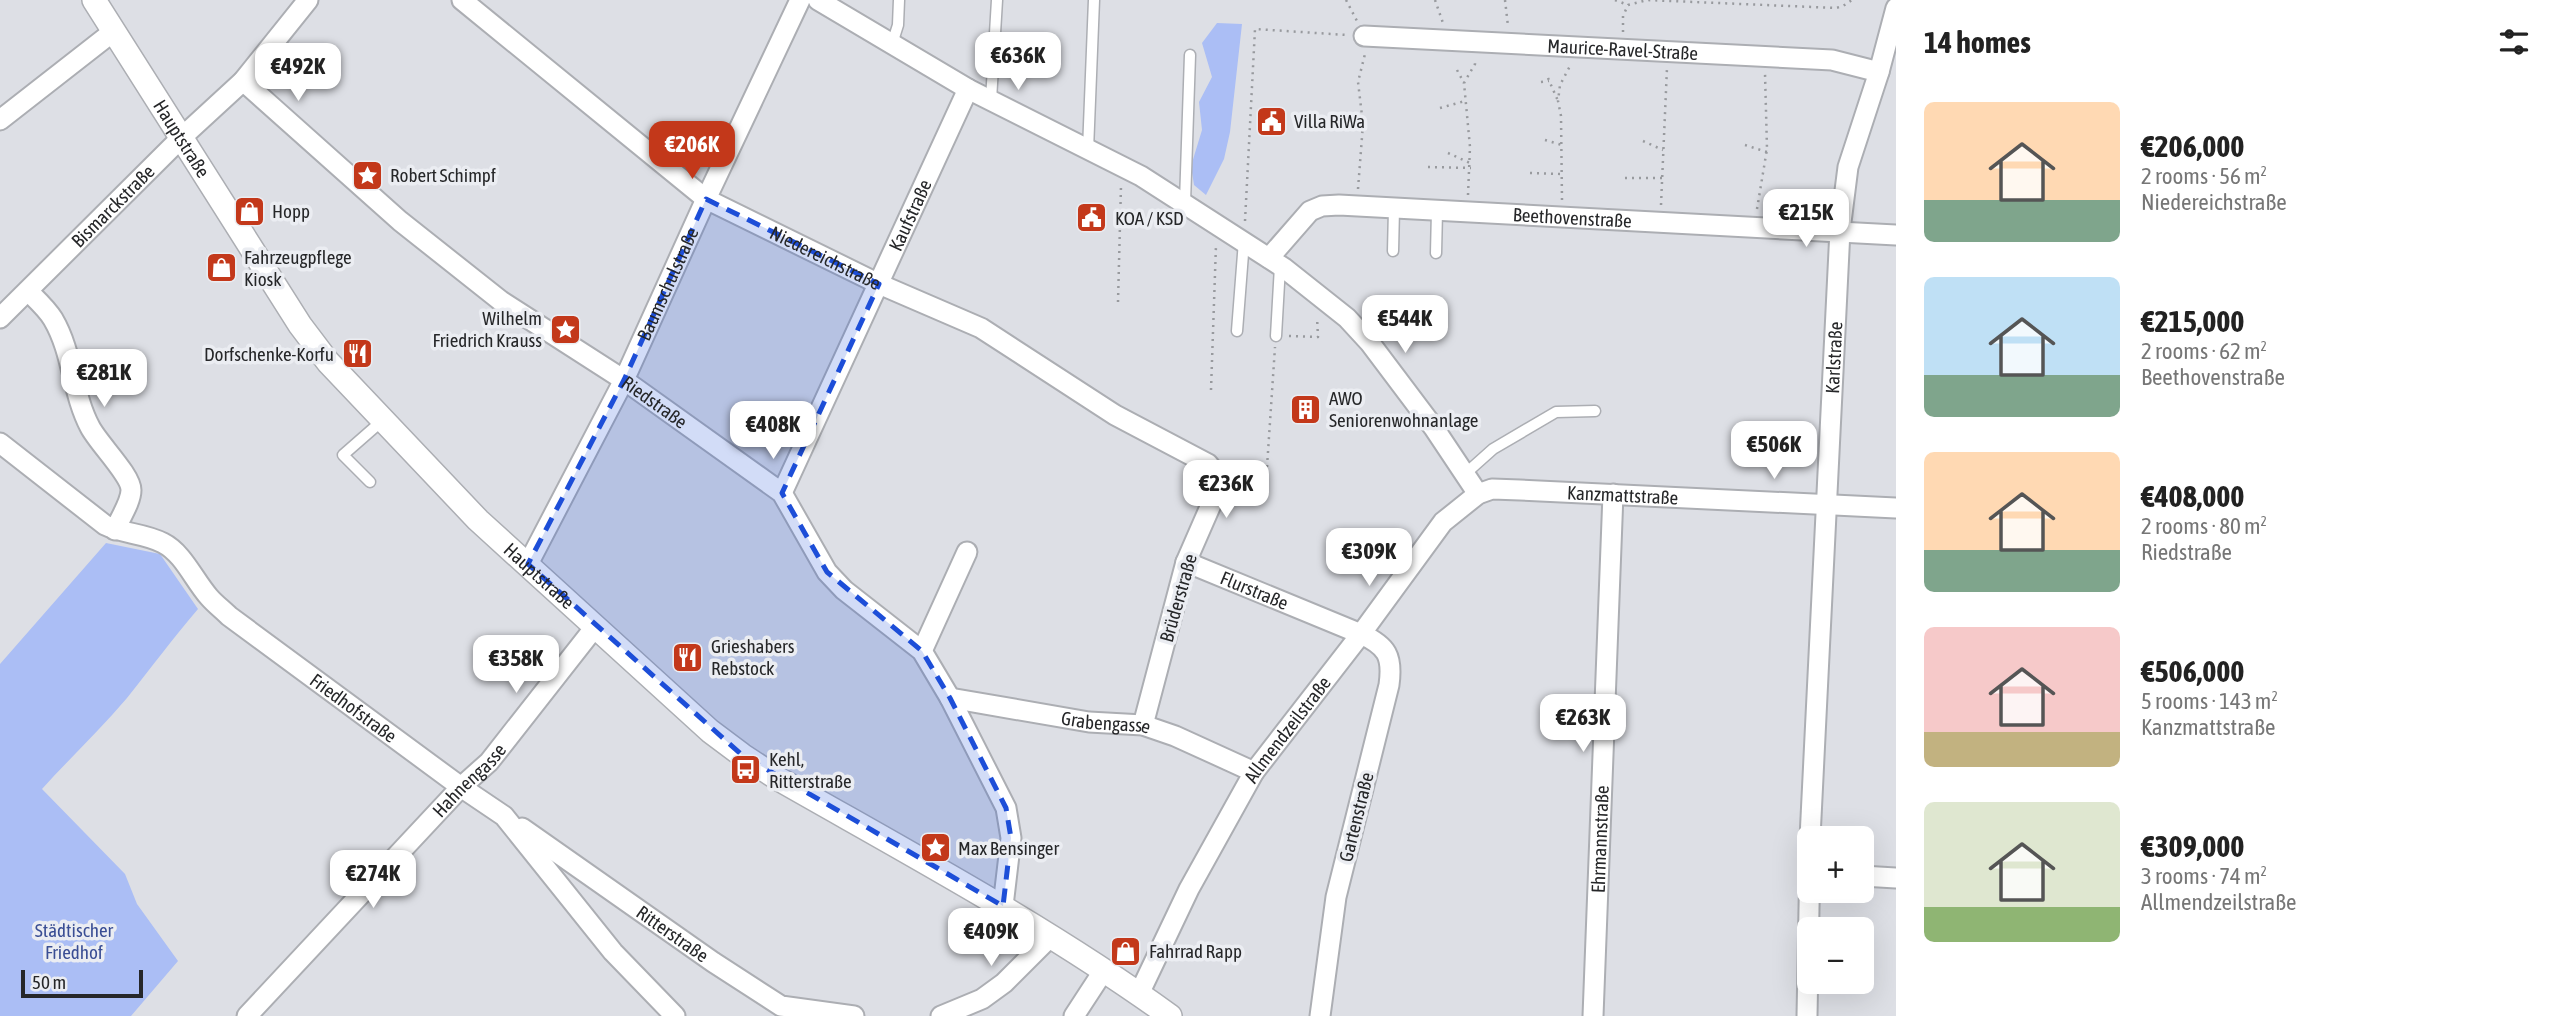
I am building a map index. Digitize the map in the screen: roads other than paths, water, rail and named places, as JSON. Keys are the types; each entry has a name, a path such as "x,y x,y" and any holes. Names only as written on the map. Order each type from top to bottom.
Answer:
{"street":[{"name":"Hauptstraße","path":"94,0 300,325 328,362 478,520 710,731 742,755 777,778 1003,906 1104,970 1143,1004 1170,1016"},
{"name":"Bismarckstraße","path":"0,318 181,138 243,82 308,0"},
{"name":"Niedereichstraße","path":"462,0 706,199 878,284 982,328 1115,415 1208,464 1216,473"},
{"name":"Baumschulstraße","path":"528,564 624,380 800,0"},
{"path":"818,0 968,89 1088,151 1121,165 1185,202 1316,292 1347,318 1370,343 1434,428 1478,494"},
{"name":"Karlstraße","path":"1811,826 1840,230 1848,167 1879,72 1896,8"},
{"path":"0,120 114,31"},
{"name":"Maurice-Ravel-Straße","path":"1364,36 1832,60 1879,72"},
{"name":"Riedstraße","path":"243,82 410,229 501,300 624,380 782,493 827,572 844,590 922,652 950,698 1006,808 1011,838 1003,906"},
{"name":"Kaufstraße","path":"782,493 968,89"},
{"name":"Beethovenstraße","path":"1275,262 1310,204 1896,235"},
{"path":"28,290 52,316 61,334 76,391 89,426 129,480 130,497 115,530"},
{"name":"Friedhofstraße","path":"0,443 105,525 165,544 174,551 210,598 229,617 504,816 613,952 675,1016"},
{"name":"Brüderstraße","path":"1143,725 1186,562 1217,491 1216,473"},
{"name":"Kanzmattstraße","path":"1478,494 1501,489 1896,509"},
{"name":"Allmendzeilstraße","path":"1143,1004 1189,889 1254,772 1361,634 1443,522 1478,494"},
{"name":"Ehrmannstraße","path":"1593,1016 1613,494"},
{"path":"922,652 967,552"},
{"name":"Flurstraße","path":"1186,562 1361,634"},
{"name":"Hahnengasse","path":"257,1012 461,787 489,762 595,627"},
{"name":"Gartenstraße","path":"1320,1016 1336,897 1390,685 1391,668 1384,649 1361,634"},
{"name":"Grabengasse","path":"950,698 1089,722 1143,725 1175,736 1254,772"},
{"name":"Ritterstraße","path":"504,816 713,962 777,1011 853,1016"},
{"path":"1874,877 1896,878"},
{"path":"1807,1016 1809,903"},
{"path":"941,1016 982,999 1004,983 1051,936"},
{"path":"1074,1016 1104,970"}],"lane":[{"path":"892,44 898,25 899,0"},
{"path":"991,101 997,0"},
{"path":"1088,151 1094,0"},
{"path":"1185,202 1190,55"},
{"path":"1393,251 1394,209"},
{"path":"1436,253 1437,211"},
{"path":"1237,331 1244,241"},
{"path":"1275,262 1276,336"},
{"path":"1465,474 1493,449 1556,412 1595,411"},
{"path":"370,482 344,455 383,419"}],"place":[{"name":"Villa RiWa","path":"1271,121"},
{"name":"Robert Schimpf","path":"367,175"},
{"name":"Hopp","path":"249,211"},
{"name":"KOA / KSD","path":"1092,218"},
{"name":"Fahrzeugpflege Kiosk","path":"221,268"},
{"name":"Wilhelm Friedrich Krauss","path":"565,329"},
{"name":"Dorfschenke-Korfu","path":"357,354"},
{"name":"AWO Seniorenwohnanlage","path":"1306,409"},
{"name":"Grieshabers Rebstock","path":"688,657"},
{"name":"Kehl, Ritterstraße","path":"746,770"},
{"name":"Max Bensinger","path":"935,848"},
{"name":"Fahrrad Rapp","path":"1126,951"}],"park label":[{"name":"Städtischer Friedhof","path":"74,941"}]}
